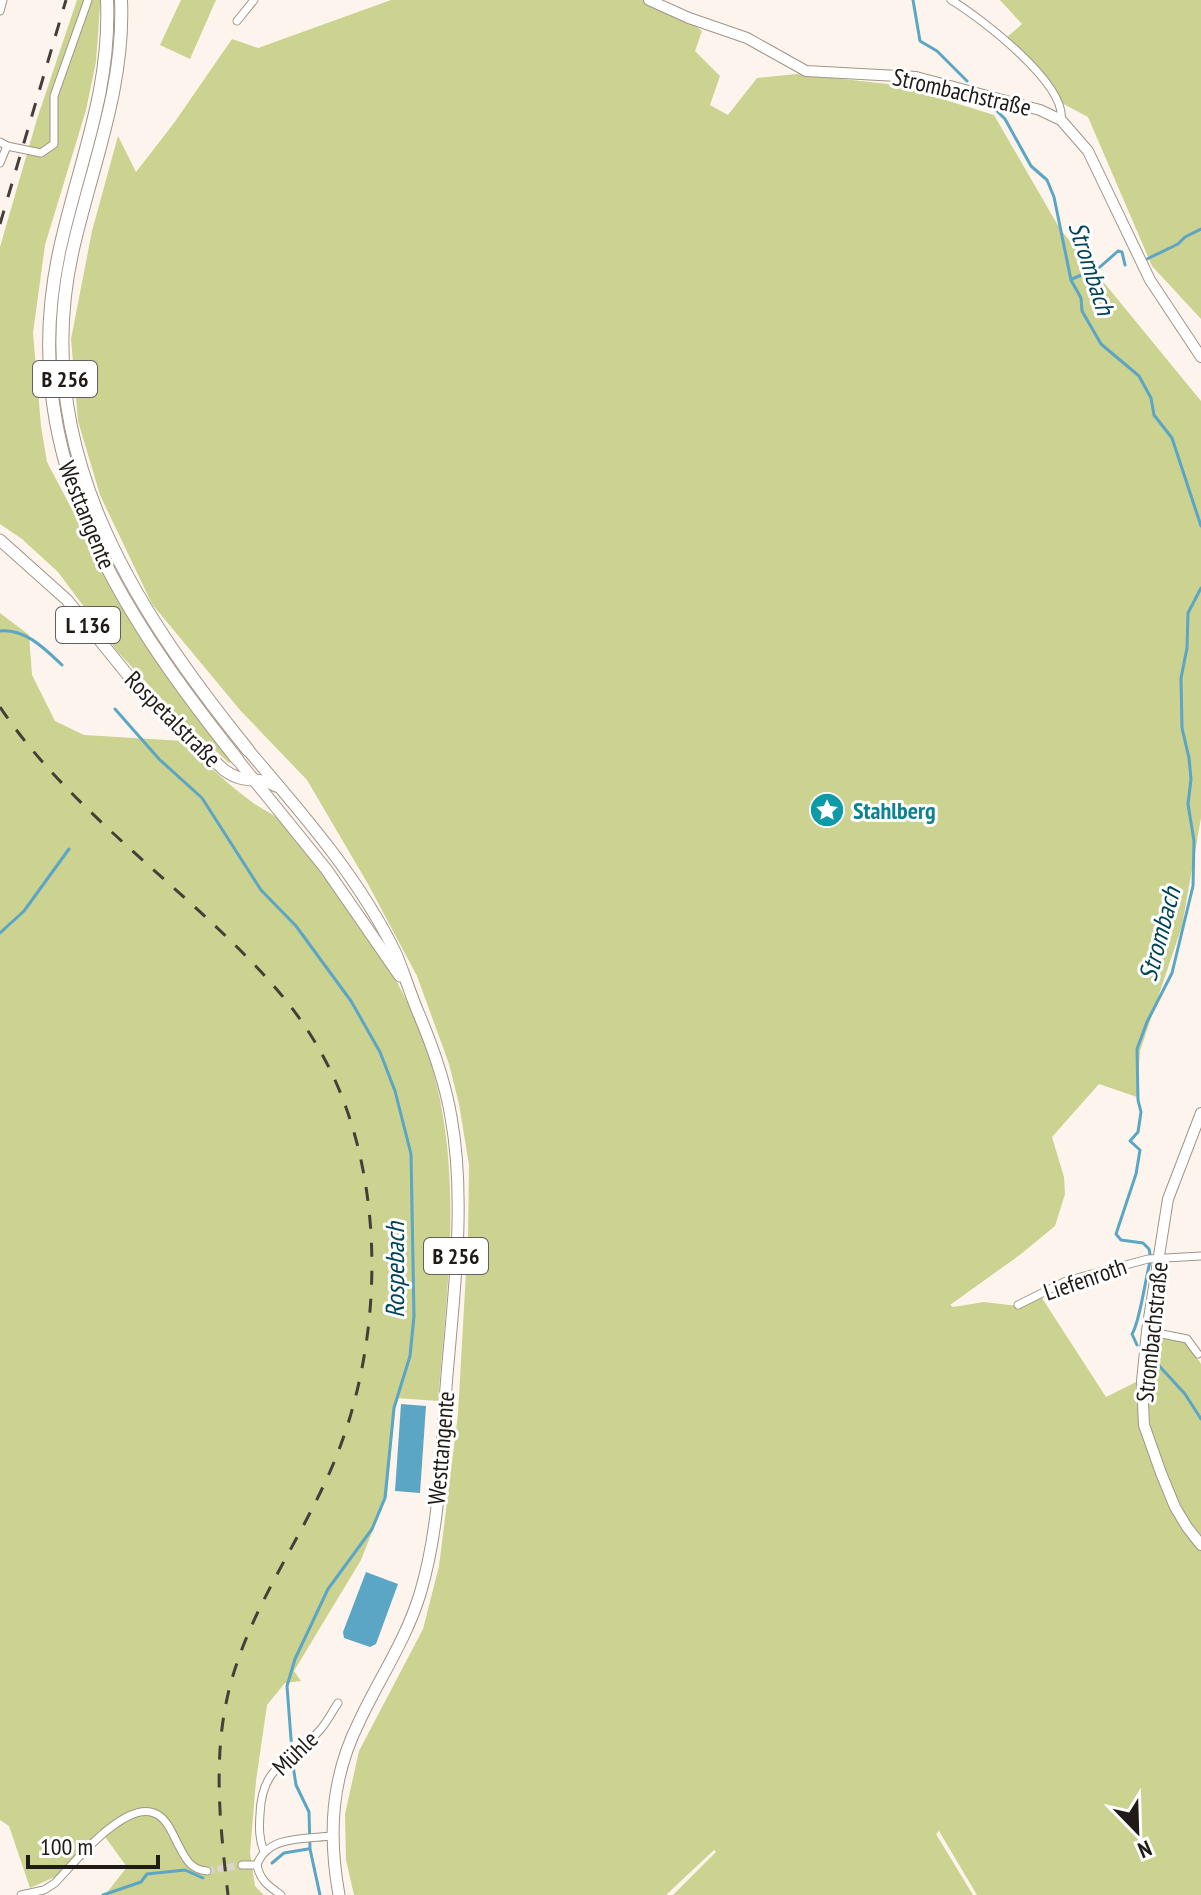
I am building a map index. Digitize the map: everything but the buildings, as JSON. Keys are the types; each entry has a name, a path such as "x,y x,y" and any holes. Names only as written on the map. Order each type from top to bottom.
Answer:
{"highway":[{"name":"Westtangente","path":"121,0 112,104 72,251 65,297 64,346 69,417 77,461 87,491 125,576 165,641 248,750"},
{"name":"Westtangente","path":"107,6 107,41 98,106 71,202 53,283 50,381 55,419 63,463 96,549 153,646 237,759"}],"main road":[{"name":"Strombachstraße","path":"649,0 747,38 806,71 916,77 1040,110 1061,120 1088,151 1150,280 1201,357"},
{"name":"Rospetalstraße","path":"0,540 67,600 144,695 224,770 237,780 271,782 280,788"},
{"name":"Westtangente","path":"248,750 338,861 374,914 396,955 432,1046 452,1117 457,1186 456,1261 427,1570 403,1639 359,1721 340,1769 334,1796 332,1836 339,1895"},
{"name":"Westtangente","path":"237,759 326,869 409,988"},
{"name":"Strombachstraße","path":"1201,1113 1198,1132 1168,1199 1142,1381 1144,1425 1175,1507 1201,1545"}],"street":[{"path":"0,11 3,0"},
{"path":"0,163 4,144 41,153 54,144 54,96 88,0"},
{"path":"237,21 254,0"},
{"path":"951,0 976,14 1019,53 1058,97 1063,110 1061,120"},
{"name":"Liefenroth","path":"1018,1305 1066,1281 1148,1259 1201,1256"},
{"path":"1147,1331 1187,1339 1198,1354"},
{"name":"Mühle","path":"264,1852 259,1840 263,1786 278,1765 299,1751 322,1728 338,1703"},
{"path":"21,1895 44,1890 55,1883 115,1823 145,1811 157,1814 167,1824 187,1861 207,1871"},
{"path":"281,1895 263,1881 257,1865 264,1852 277,1843 332,1836"},
{"path":"242,1865 257,1865"}],"green space":[{"path":"77,0 100,0 100,7 96,62 86,110 45,245 33,333 47,462 117,599 186,702 233,761 229,763 174,712 117,651 58,572 22,539 0,524 0,247 37,119"},
{"path":"181,0 216,0 190,59 160,45"},
{"path":"391,0 661,0 702,31 695,51 720,76 710,105 728,115 757,78 797,74 897,85 994,115 1060,229 1201,401 1201,818 1182,926 1140,1051 1137,1097 1099,1084 1052,1137 1064,1177 1065,1194 1055,1226 950,1305 984,1302 1019,1306 1040,1295 1106,1397 1136,1382 1139,1424 1158,1474 1183,1531 1201,1549 1201,1895 977,1895 939,1831 936,1834 973,1895 673,1895 716,1852 714,1850 666,1895 354,1895 346,1860 345,1814 359,1751 423,1629 439,1566 458,1414 468,1237 469,1165 459,1104 449,1064 417,976 307,780 240,710 152,604 100,495 78,421 71,339 92,231 118,136 136,172 232,39 258,48"},
{"path":"1000,0 1201,0 1201,319 1152,266 1088,117 1058,101 1006,38 1022,24"},
{"path":"0,613 29,635 32,675 55,721 84,735 184,741 234,788 284,823 353,913 398,985 429,1058 441,1106 448,1154 450,1252 438,1401 396,1398 387,1495 361,1560 294,1671 301,1681 285,1683 267,1705 250,1853 255,1886 264,1895 105,1895 127,1867 100,1830 57,1876 30,1888 9,1826 0,1820"},
{"path":"1152,1333 1186,1340 1201,1364 1201,1537 1191,1527 1165,1472 1150,1427 1147,1375"}],"water":[{"path":"401,1404 426,1406 420,1493 395,1491"},
{"path":"366,1572 398,1584 376,1644 370,1647 344,1638 343,1632"}],"waterway":[{"name":"Strombach","path":"913,0 920,41 937,51 967,81"},
{"name":"Strombach","path":"991,105 1005,119 1031,166 1047,180 1054,197 1071,280 1081,298 1082,311 1101,344 1139,376 1151,398 1154,415 1172,438 1201,526"},
{"path":"1147,259 1201,229"},
{"path":"1072,279 1100,267 1118,251 1122,252 1125,265"},
{"name":"Strombach","path":"1150,1254 1143,1243 1121,1240 1116,1234 1136,1174 1140,1150 1130,1141 1138,1132 1141,1112 1137,1049 1172,973 1193,886 1194,841 1188,804 1191,779 1182,728 1181,678 1187,648 1188,613 1201,588"},
{"name":"Rospebach","path":"0,631 26,636 62,665"},
{"name":"Rospebach","path":"115,709 159,759 202,798 261,890 296,926 351,1001 380,1052 395,1091 411,1154 414,1316 410,1356 394,1408 385,1498 372,1529 328,1589 295,1659 287,1686 292,1752"},
{"path":"0,933 24,911 69,849"},
{"name":"Strombach","path":"1137,1345 1132,1334 1150,1262"},
{"name":"Strombach","path":"1151,1357 1185,1394 1201,1419"},
{"name":"Rospebach","path":"292,1759 296,1785 309,1812 310,1849 320,1895"},
{"path":"272,1863 284,1853 308,1849"},
{"path":"103,1895 141,1882 147,1874 185,1870 203,1878"}],"tunnel":[{"path":"207,1871 242,1865"}],"railway":[{"path":"0,224 66,0"},
{"path":"0,707 45,765 71,792 224,935 283,996 319,1049 342,1097 359,1149 368,1204 372,1261 369,1317 361,1373 347,1426 328,1476 261,1605 230,1686 219,1764 220,1816 228,1895"}],"place":[{"name":"Stahlberg","path":"827,810"}]}
